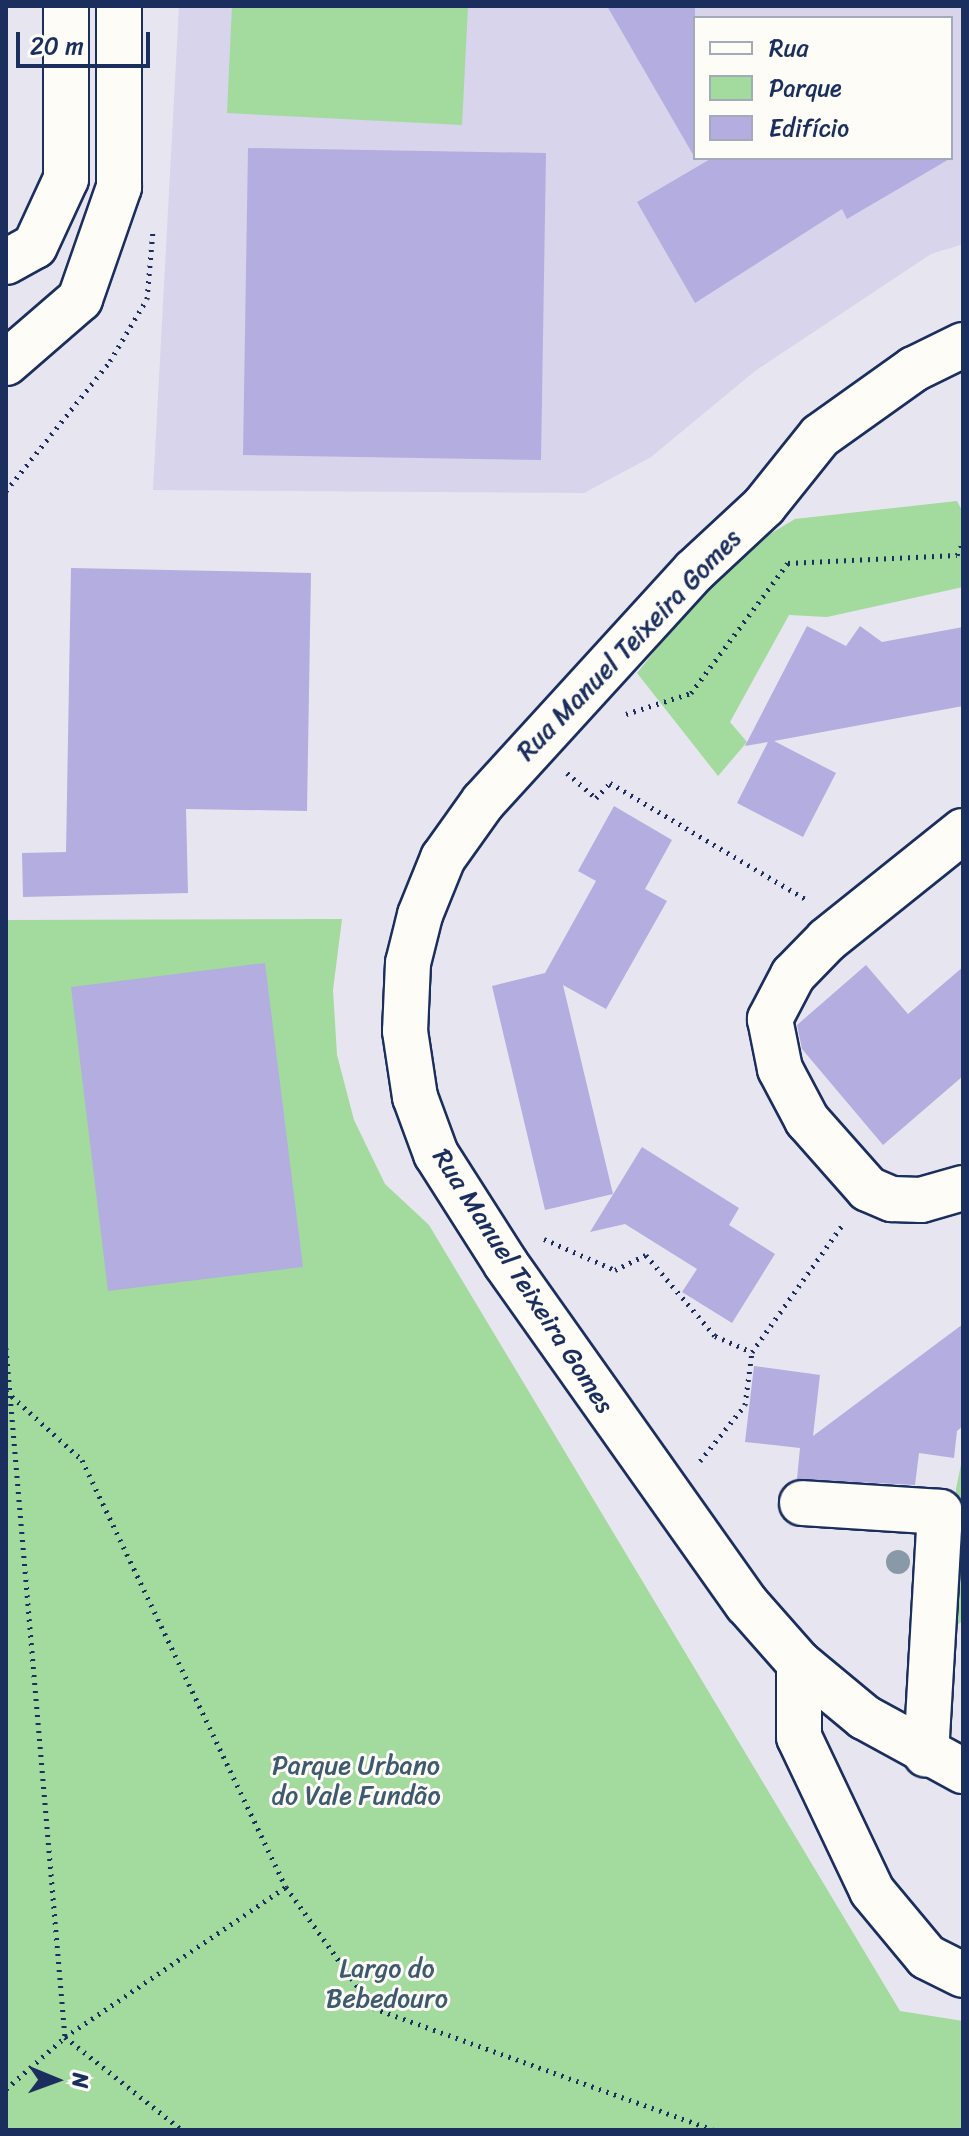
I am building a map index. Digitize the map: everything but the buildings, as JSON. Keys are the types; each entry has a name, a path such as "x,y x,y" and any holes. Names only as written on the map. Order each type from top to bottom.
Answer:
{"street":[{"path":"6,262 35,246 66,179 66,6"},
{"path":"6,363 80,299 119,187 119,6"},
{"name":"Rua Manuel Teixeira Gomes","path":"945,1763 864,1717 799,1663 669,1499 506,1264 436,1154 415,1097 405,1031 407,976 420,915 443,858 533,744 694,571 764,506 820,436 914,369 963,345"},
{"path":"963,831 847,925 793,975 770,1019 780,1069 807,1120 868,1189 892,1199 921,1200 963,1188"},
{"path":"802,1503 940,1512 945,1763"},
{"path":"799,1663 799,1737 872,1891 927,1957 963,1975"}],"path":[{"path":"619,716 691,693 788,563 957,555 963,542"},
{"path":"533,744 596,798 610,783 847,925"},
{"path":"669,1499 745,1405 752,1352 868,1189"},
{"path":"506,1264 538,1236 615,1270 646,1255 715,1336 752,1352"},
{"path":"6,1348 14,1398 65,2037 182,2130"},
{"path":"6,1391 82,1460 286,1887 373,2008 713,2130"},
{"path":"7,2087 65,2037 286,1887"}],"shaded area":[{"path":"179,6 963,6 963,244 931,254 755,371 651,457 584,493 153,490"}],"green space":[{"path":"232,6 468,6 462,125 227,113"},
{"path":"957,501 963,512 963,587 827,617 789,615 730,722 747,742 718,776 637,673 730,558 795,519"},
{"name":"Parque Urbano do Vale Fundão","path":"342,919 333,990 337,1055 354,1120 385,1184 429,1225 900,2011 963,2021 963,2130 6,2130 6,920"},
{"path":"963,1455 963,1621 955,1626 956,1489"}],"park label":[{"name":"Largo do Bebedouro","path":"387,1984"}]}
